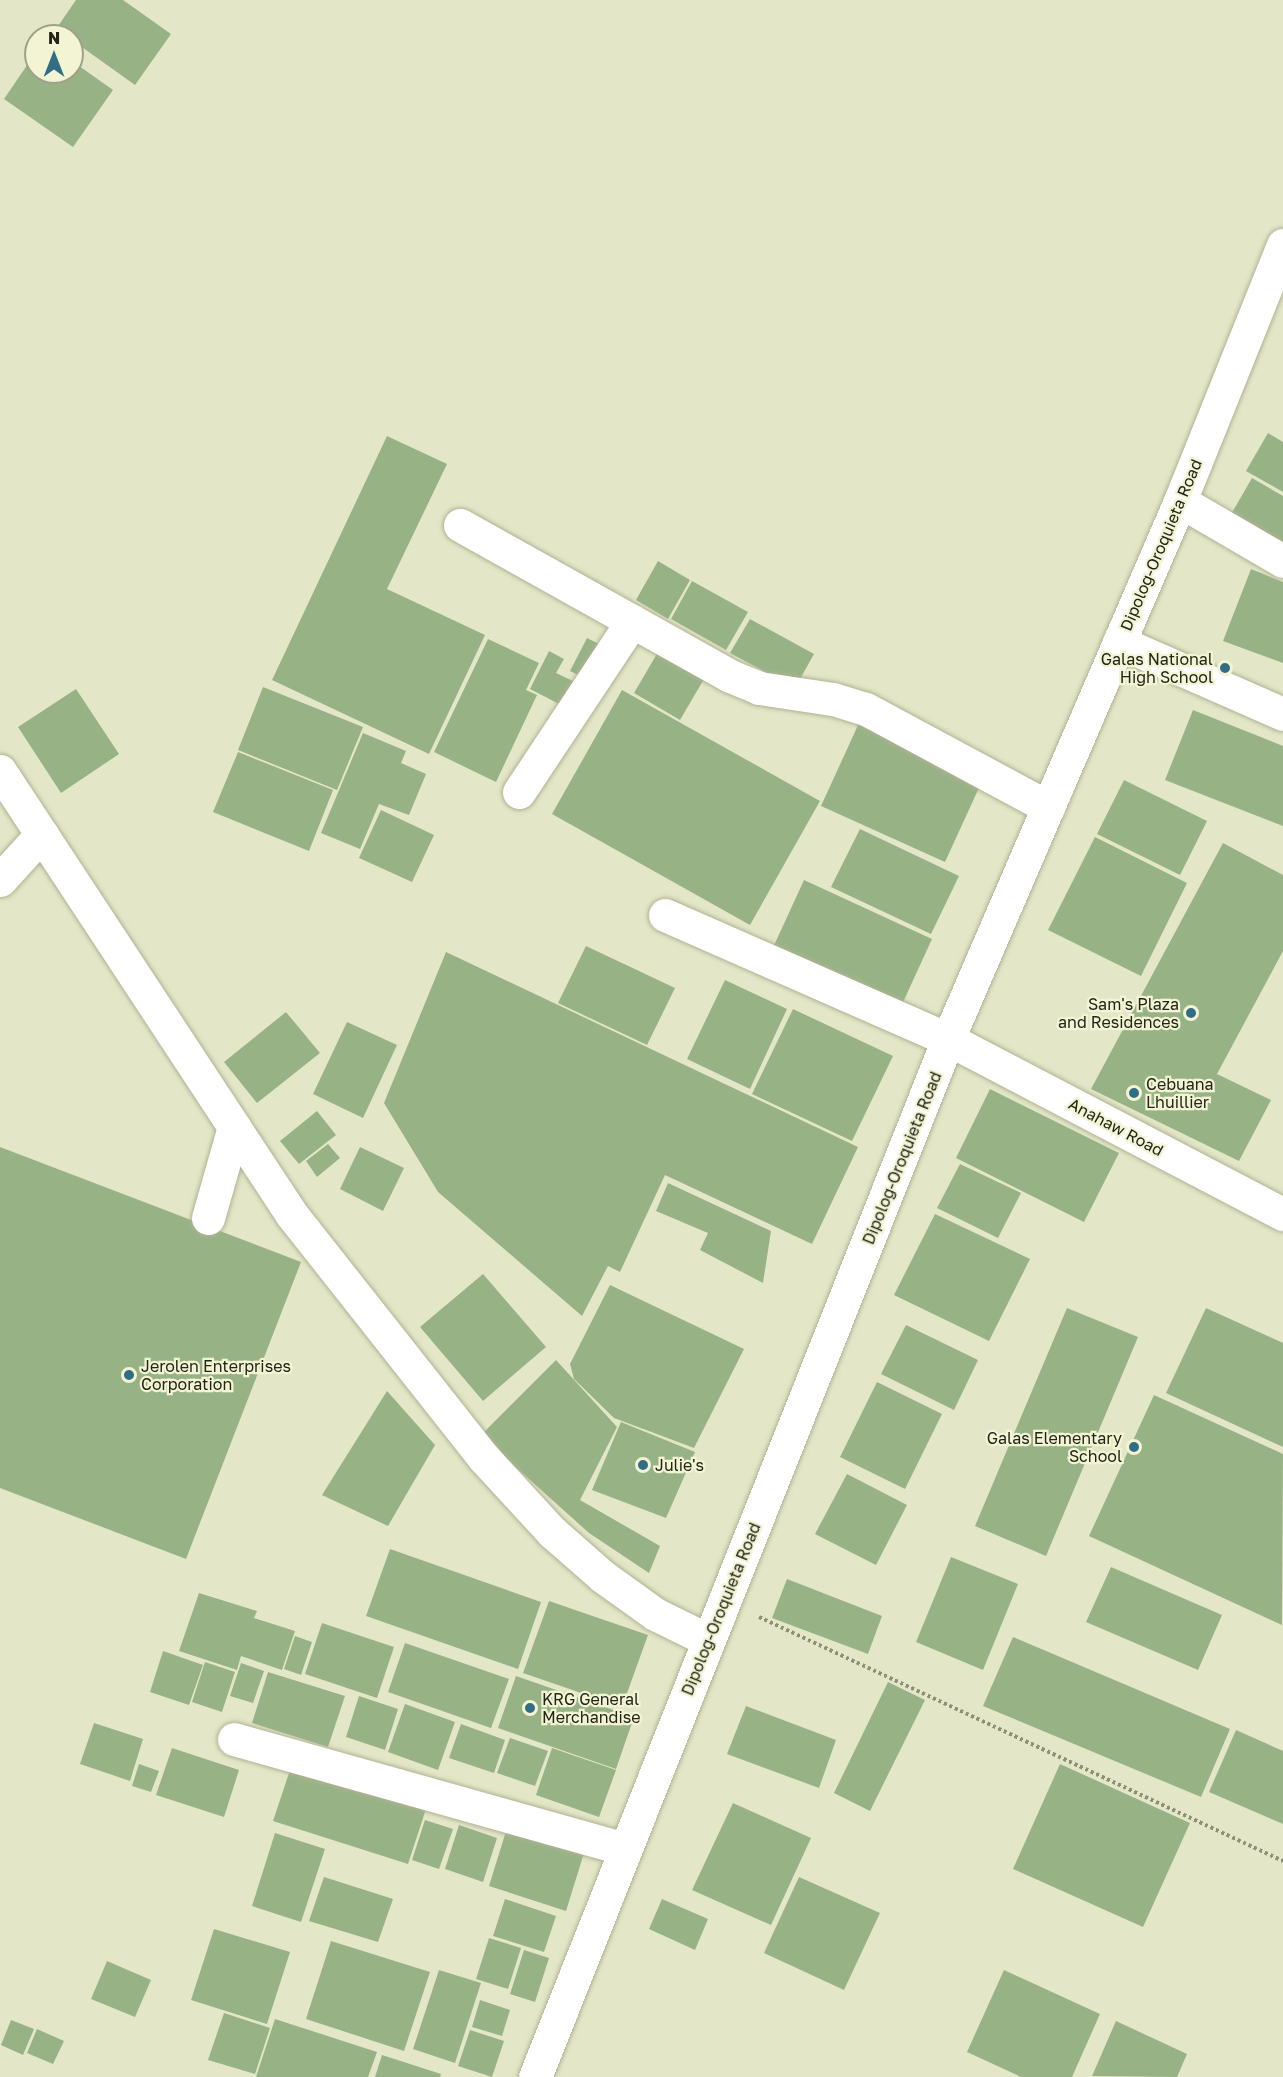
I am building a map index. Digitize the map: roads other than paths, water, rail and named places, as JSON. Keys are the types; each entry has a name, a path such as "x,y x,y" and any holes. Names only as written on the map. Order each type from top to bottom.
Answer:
{"main road":[{"name":"Dipolog-Oroquieta Road","path":"535,2077 948,1040 1180,501 1283,245"},
{"path":"1180,501 1283,561"},
{"path":"460,525 632,621 759,688 834,699 866,709 1048,807"},
{"path":"519,792 632,621"},
{"path":"1119,642 1283,714"},
{"path":"0,771 292,1215 483,1457 544,1524 602,1576 655,1614 708,1640"},
{"path":"0,880 42,834"},
{"name":"Anahaw Road","path":"665,915 948,1040 1283,1214"},
{"path":"208,1218 234,1127"},
{"path":"234,1739 625,1849"}],"place":[{"name":"Galas National High School","path":"1225,668"},
{"name":"Sam's Plaza and Residences","path":"1191,1013"},
{"name":"Cebuana Lhuillier","path":"1134,1093"},
{"name":"Jerolen Enterprises Corporation","path":"129,1375"},
{"name":"Galas Elementary School","path":"1134,1447"},
{"name":"Julie's","path":"643,1465"},
{"name":"KRG General Merchandise","path":"530,1708"}]}
